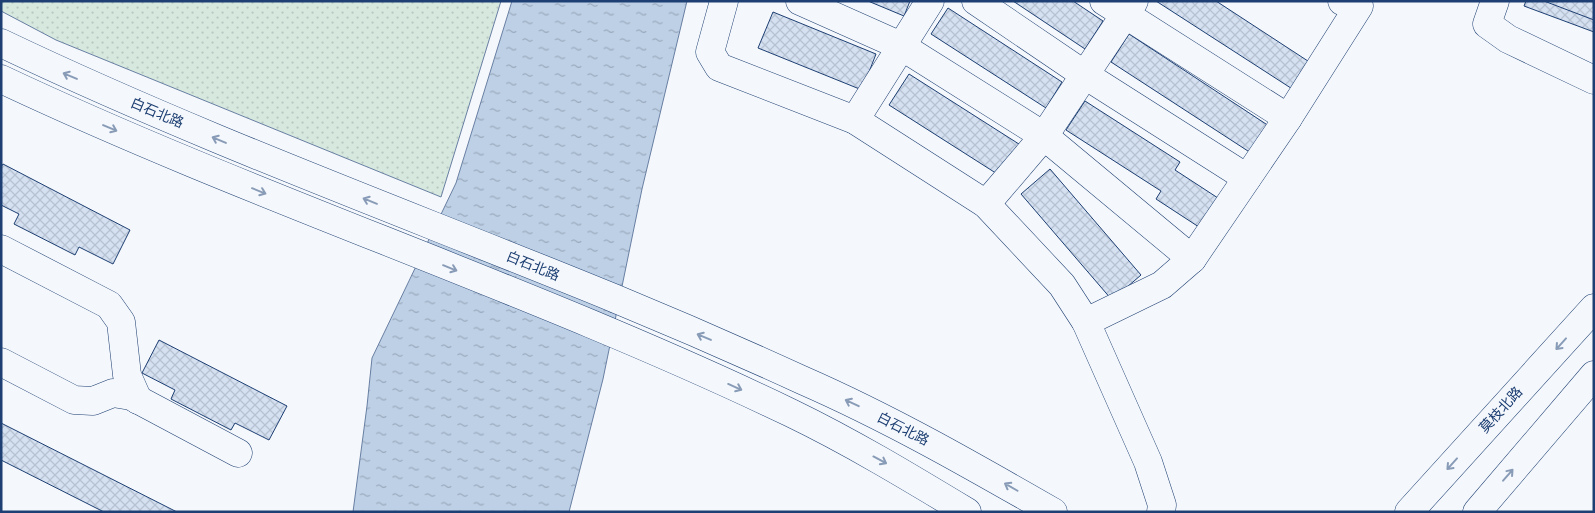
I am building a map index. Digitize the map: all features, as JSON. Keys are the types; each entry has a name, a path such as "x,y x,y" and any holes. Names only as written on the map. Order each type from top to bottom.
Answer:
{"main road":[{"path":"724,1 710,52 719,67 854,120 986,204 1062,285 1086,322 1148,462 1162,505 1161,512"},
{"path":"800,1 901,46 1044,136 1192,259"},
{"path":"854,120 930,1"},
{"path":"976,1 1085,75 1247,178"},
{"path":"1086,322 1162,285 1192,259 1288,118 1359,6 1342,1"},
{"path":"1495,1 1487,24 1508,39 1594,80"},
{"path":"986,204 1044,136 1085,75 1121,6 1288,118"},
{"name":"白石北路","path":"1,43 62,72 237,148 618,300 804,380 951,453 1053,512"},
{"path":"1,79 51,103 225,177 610,331 792,413 893,467 967,512"},
{"path":"1,250 109,305 121,322 126,389"},
{"name":"莫枝北路","path":"1409,512 1594,308"},
{"path":"1,362 74,400 93,401 126,389 238,453"},
{"path":"1477,512 1594,375"}],"shaded area":[{"path":"1,1 501,1 441,197 56,40 1,11"}],"water":[{"path":"512,1 687,1 642,189 603,379 569,512 353,512 372,358 456,183"}],"building":[{"path":"868,1 910,1 904,16"},
{"path":"1013,1 1073,1 1103,21 1085,49"},
{"path":"1156,1 1216,1 1314,65 1297,92"},
{"path":"1526,1 1594,1 1594,32 1524,6"},
{"path":"1544,1 1594,1 1594,20"},
{"path":"948,8 1062,82 1046,108 931,34"},
{"path":"773,12 876,54 862,90 758,48"},
{"path":"1129,34 1269,126 1251,153 1111,62"},
{"path":"909,74 1022,146 1002,177 889,105"},
{"path":"1085,101 1180,162 1175,170 1221,200 1202,229 1156,199 1161,191 1066,130"},
{"path":"3,164 130,230 113,264 79,247 75,255 14,224 19,214 1,205 1,167"},
{"path":"1050,169 1141,275 1112,300 1021,194"},
{"path":"159,340 287,406 269,440 235,423 231,430 171,399 175,390 142,373"},
{"path":"1,423 177,512 104,512 1,460"}]}
